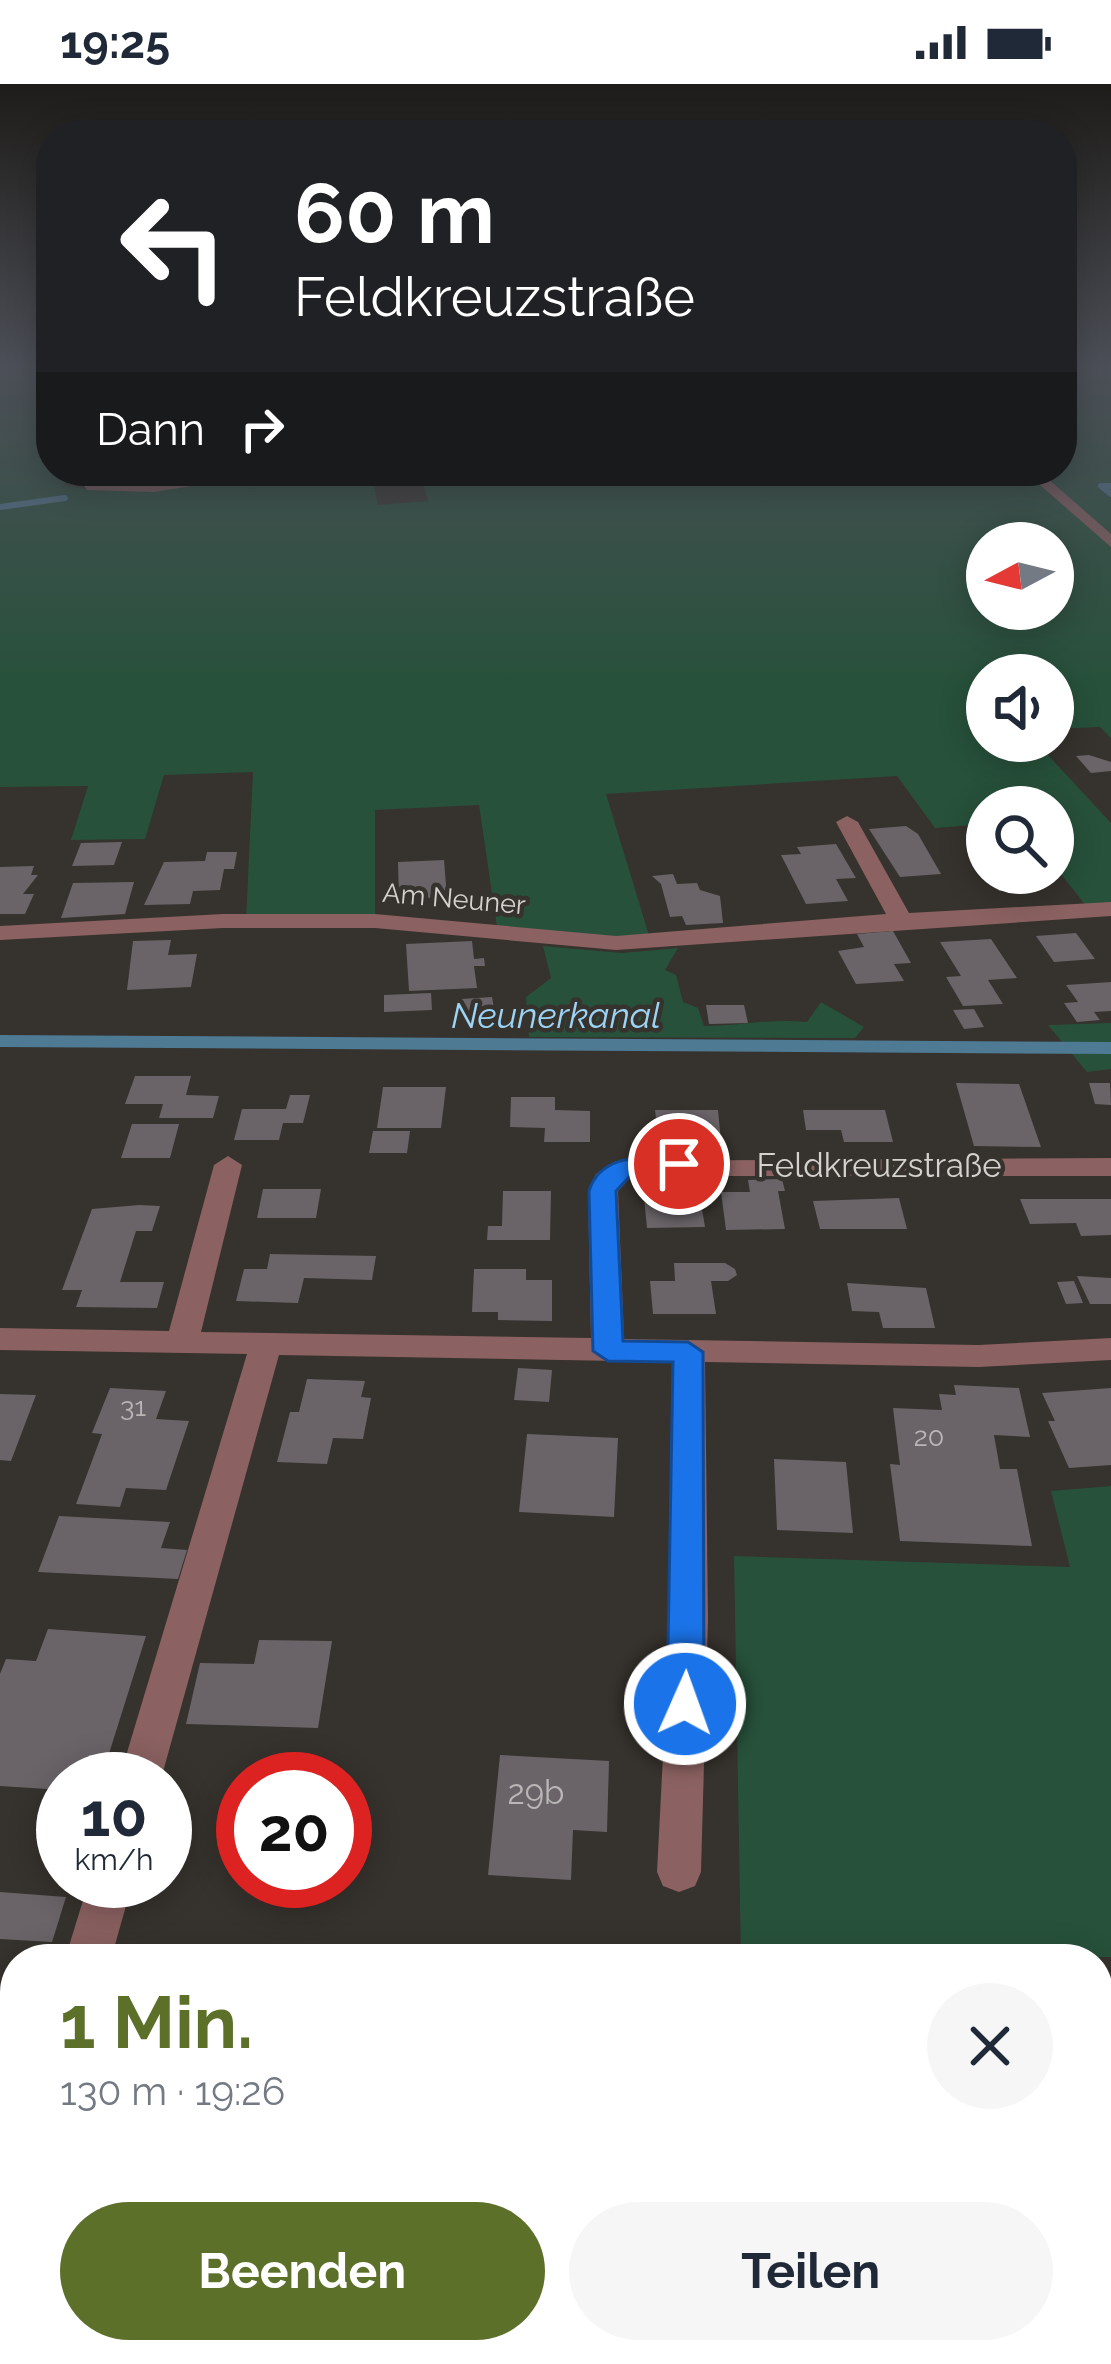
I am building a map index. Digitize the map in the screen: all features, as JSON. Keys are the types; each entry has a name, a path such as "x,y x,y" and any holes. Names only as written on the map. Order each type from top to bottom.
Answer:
{"street":[{"path":"91,486 166,486"},
{"path":"1048,486 1111,542"},
{"path":"147,505 154,488"},
{"path":"847,822 901,920"},
{"name":"Am Neuner","path":"0,933 246,920 375,921 616,944 901,920 1111,909"},
{"path":"182,1342 228,1165"},
{"name":"Feldkreuzstraße","path":"608,1351 603,1191 606,1180 626,1167 1111,1167"},
{"path":"0,1339 978,1356 1111,1349"},
{"path":"148,1752 266,1344"},
{"path":"679,1873 688,1620 688,1352"},
{"path":"92,1944 103,1908"}],"green space":[{"path":"0,473 36,473 36,486 91,490 374,486 378,505 428,501 424,486 1048,486 1111,542 1111,738 1100,727 1074,728 1074,654 966,654 966,762 1054,762 1111,823 1111,909 1091,912 1074,891 1074,786 966,786 966,826 935,828 897,776 606,794 651,942 498,934 479,805 375,810 375,921 246,920 253,772 164,775 145,839 71,840 88,786 0,787"},
{"path":"1077,473 1111,473 1111,536 1053,486 1077,486"},
{"path":"543,946 622,953 678,948 665,970 676,975 683,1002 698,1008 704,1026 807,1022 821,1002 864,1027 855,1038 529,1037 526,997 551,978"},
{"path":"1111,1023 1111,1069 1087,1072 1048,1025"},
{"path":"1111,1486 1111,1944 741,1944 734,1556 1070,1567 1051,1491"}],"building":[{"path":"1076,756 1111,762 1111,771 1091,773"},
{"path":"906,826 918,834 941,874 900,877 869,829"},
{"path":"122,842 114,865 72,866 81,843"},
{"path":"836,844 856,878 836,879 848,901 806,904 781,855 801,854 797,847"},
{"path":"207,852 237,852 234,869 224,869 220,890 193,891 190,904 144,905 164,862 205,861"},
{"path":"444,860 447,897 399,899 398,862"},
{"path":"34,866 31,875 38,875 23,894 34,894 25,914 0,914 0,867"},
{"path":"673,874 677,884 697,883 700,890 720,896 723,923 686,925 682,916 670,917 661,884 652,876"},
{"path":"134,882 125,914 61,918 73,883"},
{"path":"893,931 911,963 894,964 904,981 856,984 838,951 864,947 857,934"},
{"path":"1076,933 1095,959 1054,962 1036,936"},
{"path":"991,939 1017,978 988,980 1003,1004 963,1006 946,977 961,976 940,942"},
{"path":"171,940 168,955 197,954 191,987 127,990 133,941"},
{"path":"472,941 474,959 484,958 485,966 474,966 477,988 409,991 406,944"},
{"path":"1111,982 1111,1011 1094,1012 1100,1020 1077,1022 1064,1003 1078,1002 1066,985"},
{"path":"431,993 432,1010 384,1012 384,995"},
{"path":"492,997 496,1020 464,1021 461,999"},
{"path":"706,1005 744,1005 748,1023 709,1024"},
{"path":"974,1009 984,1027 964,1029 953,1010"},
{"path":"135,1076 191,1076 186,1095 219,1096 213,1118 159,1118 163,1104 125,1104"},
{"path":"956,1083 1019,1084 1041,1147 974,1146"},
{"path":"1089,1083 1110,1083 1111,1105 1095,1104"},
{"path":"383,1087 446,1087 441,1128 377,1128"},
{"path":"290,1095 310,1095 303,1123 283,1123 279,1140 234,1140 242,1109 286,1109"},
{"path":"511,1097 555,1097 555,1110 590,1111 590,1142 544,1142 545,1128 510,1127"},
{"path":"655,1110 718,1110 721,1141 675,1141 674,1127 657,1127"},
{"path":"803,1110 885,1110 893,1142 844,1142 841,1130 806,1130"},
{"path":"132,1124 179,1124 170,1158 121,1158"},
{"path":"373,1131 410,1131 407,1153 369,1153"},
{"path":"782,1179 785,1191 778,1191 785,1229 726,1230 721,1192 750,1192 748,1180"},
{"path":"263,1189 321,1189 316,1218 257,1218"},
{"path":"503,1191 551,1191 550,1240 487,1240 488,1226 502,1226"},
{"path":"700,1197 705,1227 647,1228 644,1198"},
{"path":"899,1198 907,1229 820,1229 813,1201"},
{"path":"1020,1199 1111,1199 1111,1235 1081,1236 1076,1223 1030,1224"},
{"path":"160,1206 152,1231 136,1231 120,1282 164,1282 157,1308 76,1307 82,1290 62,1290 92,1209"},
{"path":"270,1254 376,1256 372,1280 304,1278 298,1303 236,1301 244,1269 267,1269"},
{"path":"674,1263 725,1263 735,1269 737,1275 728,1281 711,1281 716,1314 653,1314 650,1281 675,1281"},
{"path":"474,1269 526,1269 526,1280 552,1280 552,1321 498,1320 498,1312 472,1312"},
{"path":"1077,1276 1111,1278 1111,1304 1090,1304"},
{"path":"1074,1281 1083,1303 1066,1304 1057,1282"},
{"path":"847,1283 926,1288 935,1328 883,1328 879,1312 852,1311"},
{"path":"518,1368 552,1370 549,1402 514,1400"},
{"path":"307,1379 365,1381 361,1397 371,1398 363,1439 333,1438 327,1464 277,1462 290,1412 299,1412"},
{"path":"954,1385 1019,1388 1030,1437 994,1435 1000,1469 1017,1469 1032,1546 900,1541 890,1464 900,1465 893,1408 942,1410 939,1394 956,1395"},
{"path":"110,1388 166,1391 156,1419 189,1421 166,1490 126,1488 120,1507 76,1504 102,1434 92,1433"},
{"path":"1111,1388 1111,1465 1069,1468 1048,1421 1055,1421 1042,1393"},
{"path":"0,1394 36,1395 11,1461 0,1460"},
{"path":"527,1434 618,1438 614,1517 519,1512"},
{"path":"774,1459 846,1462 853,1533 777,1530"},
{"path":"59,1516 170,1522 161,1548 187,1550 178,1579 38,1572"},
{"path":"48,1629 146,1636 109,1752 36,1752 36,1788 0,1786 0,1674 6,1659 36,1661"},
{"path":"259,1640 332,1641 318,1728 186,1724 200,1663 254,1664"},
{"path":"500,1755 609,1761 607,1832 573,1830 571,1880 488,1875"},
{"path":"0,1892 36,1895 36,1908 63,1908 52,1942 0,1939"}],"waterway":[{"path":"1111,486 1101,486 1111,494"},
{"path":"0,507 65,498"},
{"name":"Neunerkanal","path":"0,1041 1111,1048"}],"route":[{"path":"679,1164 626,1167 606,1180 603,1191 608,1351 688,1352 685,1704"}]}
